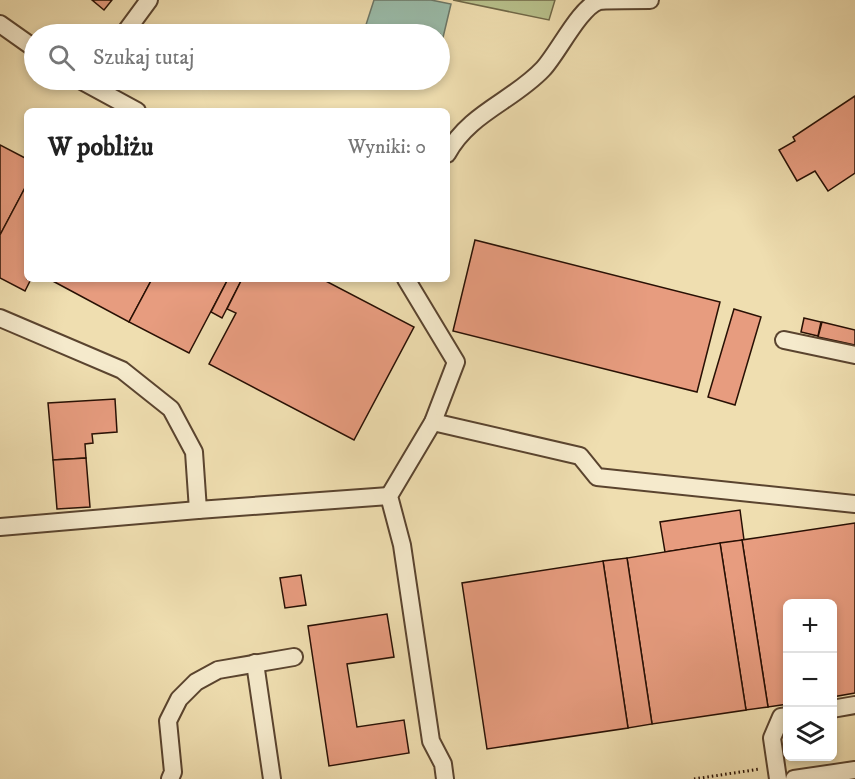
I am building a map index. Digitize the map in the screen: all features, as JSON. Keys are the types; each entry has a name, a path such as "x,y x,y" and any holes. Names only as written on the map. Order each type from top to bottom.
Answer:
{"street":[{"path":"131,24 149,0"},
{"path":"450,150 467,126 530,81 543,69 580,15 588,8 598,1 650,0"},
{"path":"0,24 24,41"},
{"path":"102,90 132,108"},
{"path":"410,282 456,362 433,422 389,496 402,545 431,741 442,764 445,779"},
{"path":"0,318 122,370 171,409 194,452 198,510"},
{"path":"784,340 855,355"},
{"path":"433,422 580,456 597,477 855,504"},
{"path":"0,527 389,496"},
{"path":"170,779 173,772 168,721 179,699 196,682 218,670 294,657"},
{"path":"255,663 272,779"},
{"path":"837,708 855,705"},
{"path":"778,779 772,738 783,717"},
{"path":"794,779 855,770"}],"green space":[{"path":"453,0 555,0 549,20"}],"shaded area":[{"path":"374,0 431,0 451,4 446,24 366,24"}],"building":[{"path":"92,0 112,0 104,10"},
{"path":"855,96 855,173 828,191 815,171 797,181 779,150 795,141 793,137"},
{"path":"0,145 24,157 24,190 0,235"},
{"path":"24,190 24,282 30,282 25,291 0,278 0,235"},
{"path":"475,240 720,302 697,392 453,331"},
{"path":"55,282 150,282 129,322"},
{"path":"150,282 226,282 189,353 129,322"},
{"path":"226,282 240,282 222,318 211,312"},
{"path":"240,282 328,282 414,327 354,440 209,364 236,313 227,309"},
{"path":"734,309 761,317 735,405 708,397"},
{"path":"804,318 821,322 818,336 801,332"},
{"path":"822,322 855,330 855,345 818,337"},
{"path":"115,399 117,432 92,434 93,443 85,444 86,458 53,460 48,403"},
{"path":"86,458 90,507 57,509 53,460"},
{"path":"740,510 744,540 665,552 660,522"},
{"path":"855,523 855,693 837,696 837,599 783,599 783,705 768,707 742,540"},
{"path":"742,540 768,707 746,710 720,543"},
{"path":"720,543 746,710 652,724 627,558"},
{"path":"627,558 652,724 628,728 603,561"},
{"path":"603,561 628,728 487,749 462,583"},
{"path":"301,575 306,605 285,608 280,578"},
{"path":"387,614 394,657 347,664 357,727 404,720 409,753 329,766 308,626"}]}
